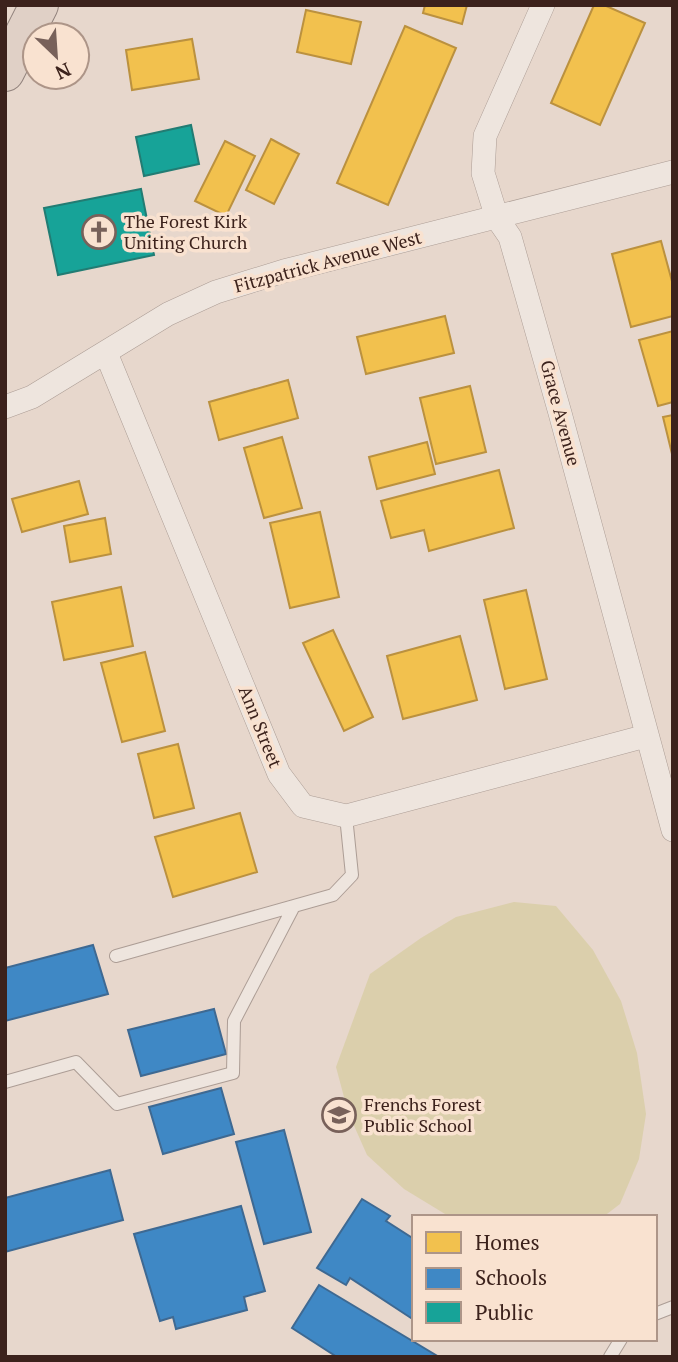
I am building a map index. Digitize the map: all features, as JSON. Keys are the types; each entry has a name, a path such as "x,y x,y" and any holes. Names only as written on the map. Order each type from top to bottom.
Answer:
{"highway":[{"path":"5,72 40,5"}],"street":[{"name":"Grace Avenue","path":"543,5 485,136 482,173 497,218 510,237 673,831"},
{"name":"Fitzpatrick Avenue West","path":"5,407 32,397 168,314 216,292 284,271 673,172"},
{"name":"Ann Street","path":"106,353 279,774 303,806 346,816 646,736"}],"lane":[{"path":"116,956 333,895 352,875 346,816"},
{"path":"5,1082 76,1062 117,1104 233,1073 234,1021 294,906"},
{"path":"610,1357 620,1341"}],"shaded area":[{"path":"514,902 556,906 593,950 621,1001 637,1053 646,1114 639,1159 620,1204 606,1215 447,1215 404,1189 367,1155 348,1112 336,1067 370,974 456,917"}],"building: Homes":[{"path":"425,5 467,5 462,24 423,13"},
{"path":"594,5 604,5 645,23 600,125 551,103"},
{"path":"306,10 361,22 351,64 297,52"},
{"path":"405,26 456,48 388,205 337,183"},
{"path":"192,39 199,79 132,90 126,50"},
{"path":"271,139 299,154 274,204 246,190"},
{"path":"225,141 255,156 226,216 195,201"},
{"path":"661,241 673,285 673,316 631,327 612,254"},
{"path":"445,316 454,353 366,374 357,337"},
{"path":"673,331 673,402 658,406 639,340"},
{"path":"288,380 298,418 219,440 209,402"},
{"path":"470,386 486,452 436,464 420,398"},
{"path":"673,415 673,458 663,417"},
{"path":"282,437 302,508 264,518 244,448"},
{"path":"427,442 435,474 377,489 369,457"},
{"path":"499,470 514,528 429,551 424,530 391,538 381,501"},
{"path":"79,481 88,514 22,532 12,499"},
{"path":"320,512 339,597 290,608 270,523"},
{"path":"105,518 111,554 70,562 64,526"},
{"path":"121,587 133,646 64,660 52,602"},
{"path":"526,590 547,679 505,689 484,600"},
{"path":"333,630 373,717 344,731 303,643"},
{"path":"460,636 477,700 403,719 387,656"},
{"path":"145,652 165,731 122,742 101,663"},
{"path":"178,744 194,808 154,818 138,754"},
{"path":"240,813 257,872 173,897 155,837"}],"building: Schools":[{"path":"93,945 108,994 5,1021 5,968"},
{"path":"214,1009 226,1054 141,1076 128,1030"},
{"path":"221,1088 234,1134 163,1154 149,1107"},
{"path":"284,1130 311,1232 264,1244 236,1142"},
{"path":"110,1170 123,1220 5,1252 5,1198"},
{"path":"362,1199 390,1216 386,1221 412,1238 412,1319 350,1278 346,1285 317,1268"},
{"path":"241,1206 265,1291 244,1297 247,1310 176,1329 173,1317 160,1321 134,1234"},
{"path":"319,1285 439,1357 337,1357 292,1328"}],"building: Public":[{"path":"191,125 199,164 144,176 136,137"},
{"name":"The Forest Kirk Uniting Church","path":"141,189 154,255 58,275 44,208"}],"place":[{"name":"The Forest Kirk Uniting Church","path":"99,232"},
{"name":"Frenchs Forest Public School","path":"339,1115"}]}
